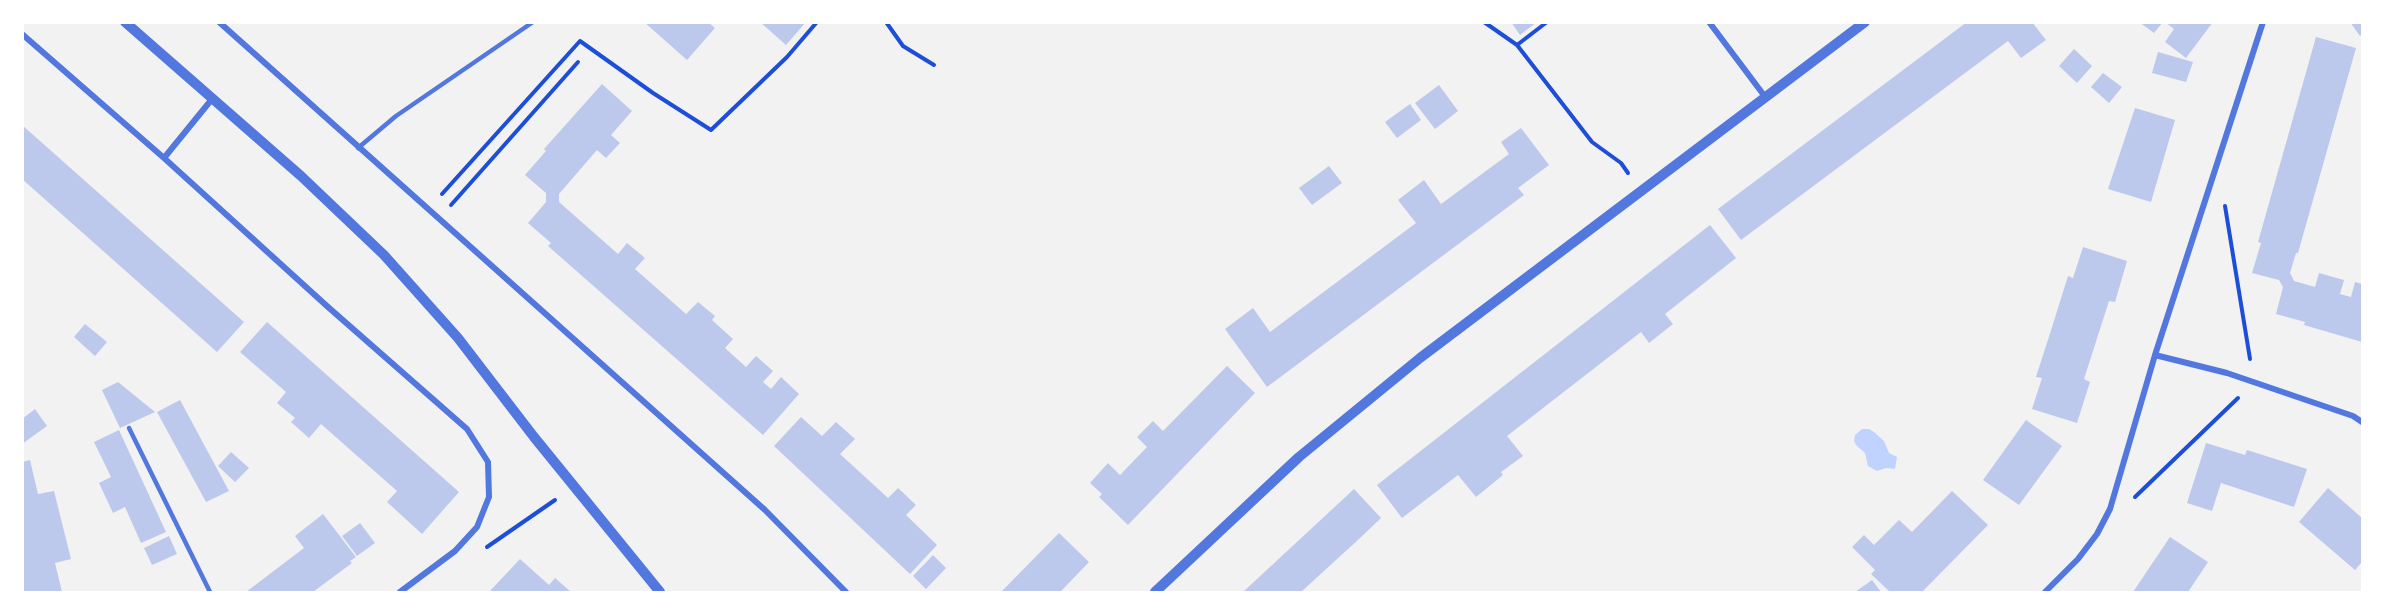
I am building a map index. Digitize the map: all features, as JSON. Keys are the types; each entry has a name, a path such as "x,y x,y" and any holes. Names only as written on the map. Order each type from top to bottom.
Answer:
{"street":[{"path":"125,22 301,176 384,255 458,338 534,437 660,592"},
{"path":"219,22 765,510 846,592"},
{"path":"1709,22 1766,98"},
{"path":"1155,592 1299,457 1420,358 1865,22"},
{"path":"2045,592 2078,559 2097,534 2110,509 2155,355 2263,22"},
{"path":"22,34 467,429 488,462 489,497 477,527 455,551 400,592"},
{"path":"164,158 212,99"},
{"path":"2155,355 2227,373 2353,416 2362,422"}],"lane":[{"path":"358,148 396,116 533,22"},
{"path":"129,428 210,592"}],"path":[{"path":"439,197 580,41 653,93 711,130 787,57 817,22"},
{"path":"886,22 903,46 934,65"},
{"path":"1484,22 1516,45 1592,142 1621,163 1642,190"},
{"path":"1516,45 1546,22"},
{"path":"451,205 578,62"},
{"path":"2130,502 2254,382 2218,161"},
{"path":"455,551 490,547 555,500"}],"water":[{"path":"1862,429 1869,429 1884,441 1889,453 1897,457 1895,469 1886,468 1877,471 1868,466 1865,453 1854,441 1855,435"}],"building":[{"path":"644,22 708,22 715,28 687,60"},
{"path":"760,22 806,22 786,45"},
{"path":"1511,22 1537,22 1520,35"},
{"path":"1967,22 2032,22 2046,40 2021,58 2008,41 1741,240 1718,209"},
{"path":"2139,22 2163,22 2154,33"},
{"path":"2165,22 2213,22 2186,58 2165,42 2174,29"},
{"path":"2350,22 2362,22 2360,36"},
{"path":"2316,37 2356,48 2298,253 2296,253 2290,273 2294,281 2315,287 2319,273 2344,280 2340,294 2351,297 2355,282 2362,284 2362,342 2276,314 2283,287 2279,280 2252,273 2261,243 2258,242"},
{"path":"2074,49 2092,66 2077,83 2059,66"},
{"path":"2158,52 2193,62 2186,82 2152,73"},
{"path":"2103,73 2122,87 2109,103 2091,87"},
{"path":"602,84 632,111 611,135 620,143 606,158 597,150 559,194 559,202 618,254 627,243 645,258 635,269 686,314 698,302 715,316 712,320 733,339 725,348 746,367 756,356 773,371 763,382 771,389 781,377 799,394 763,435 548,246 551,243 528,223 546,202 546,193 525,175 546,151 544,149"},
{"path":"1439,85 1458,111 1435,129 1415,103"},
{"path":"1410,104 1421,120 1397,138 1385,122"},
{"path":"2135,108 2175,120 2151,202 2108,189"},
{"path":"22,125 244,322 217,352 22,179"},
{"path":"1521,128 1549,165 1518,188 1524,195 1267,387 1225,329 1253,308 1270,332 1416,223 1398,200 1424,180 1441,204 1509,154 1501,142"},
{"path":"1329,166 1342,183 1312,205 1299,188"},
{"path":"1710,225 1736,258 1665,314 1673,324 1649,343 1641,332 1507,436 1523,456 1501,472 1503,475 1476,497 1458,475 1402,518 1377,485"},
{"path":"2083,247 2127,261 2115,302 2109,301 2084,379 2090,382 2077,423 2032,409 2042,378 2036,377 2068,276 2073,278"},
{"path":"267,322 459,492 422,534 387,502 397,491 321,424 309,438 291,422 295,418 277,403 286,392 240,352"},
{"path":"85,324 107,342 95,356 74,337"},
{"path":"1227,366 1255,393 1128,525 1099,497 1102,494 1090,483 1108,463 1120,475 1147,447 1137,437 1153,421 1163,431"},
{"path":"118,382 155,412 120,428 102,390"},
{"path":"180,400 229,491 206,502 157,412"},
{"path":"35,409 47,426 22,444 22,419"},
{"path":"801,417 822,436 836,422 855,439 840,454 888,498 898,488 916,505 906,515 937,545 910,574 774,446"},
{"path":"2026,420 2062,446 2019,505 1983,480"},
{"path":"119,430 166,532 141,543 125,507 113,513 99,483 111,477 94,442"},
{"path":"2206,443 2245,455 2247,450 2307,469 2294,507 2221,483 2212,511 2187,503"},
{"path":"231,452 249,468 235,482 218,466"},
{"path":"30,460 38,494 54,491 71,559 55,563 62,592 22,592 22,462"},
{"path":"2328,488 2362,518 2362,562 2355,570 2299,522"},
{"path":"1354,489 1381,518 1359,539 1301,592 1243,592"},
{"path":"1952,491 1988,525 1922,592 1890,592 1871,574 1875,570 1852,547 1864,535 1874,545 1899,520 1912,532"},
{"path":"323,514 356,557 350,561 352,563 313,592 246,592 304,548 295,536"},
{"path":"360,523 375,543 357,556 342,536"},
{"path":"1059,533 1089,562 1065,587 1060,592 1001,592"},
{"path":"169,536 177,554 152,565 144,548"},
{"path":"2170,537 2208,562 2188,592 2133,592"},
{"path":"933,555 946,568 926,589 913,576"},
{"path":"520,559 549,585 555,578 571,592 489,592"},
{"path":"1872,580 1881,592 1855,592"}]}
